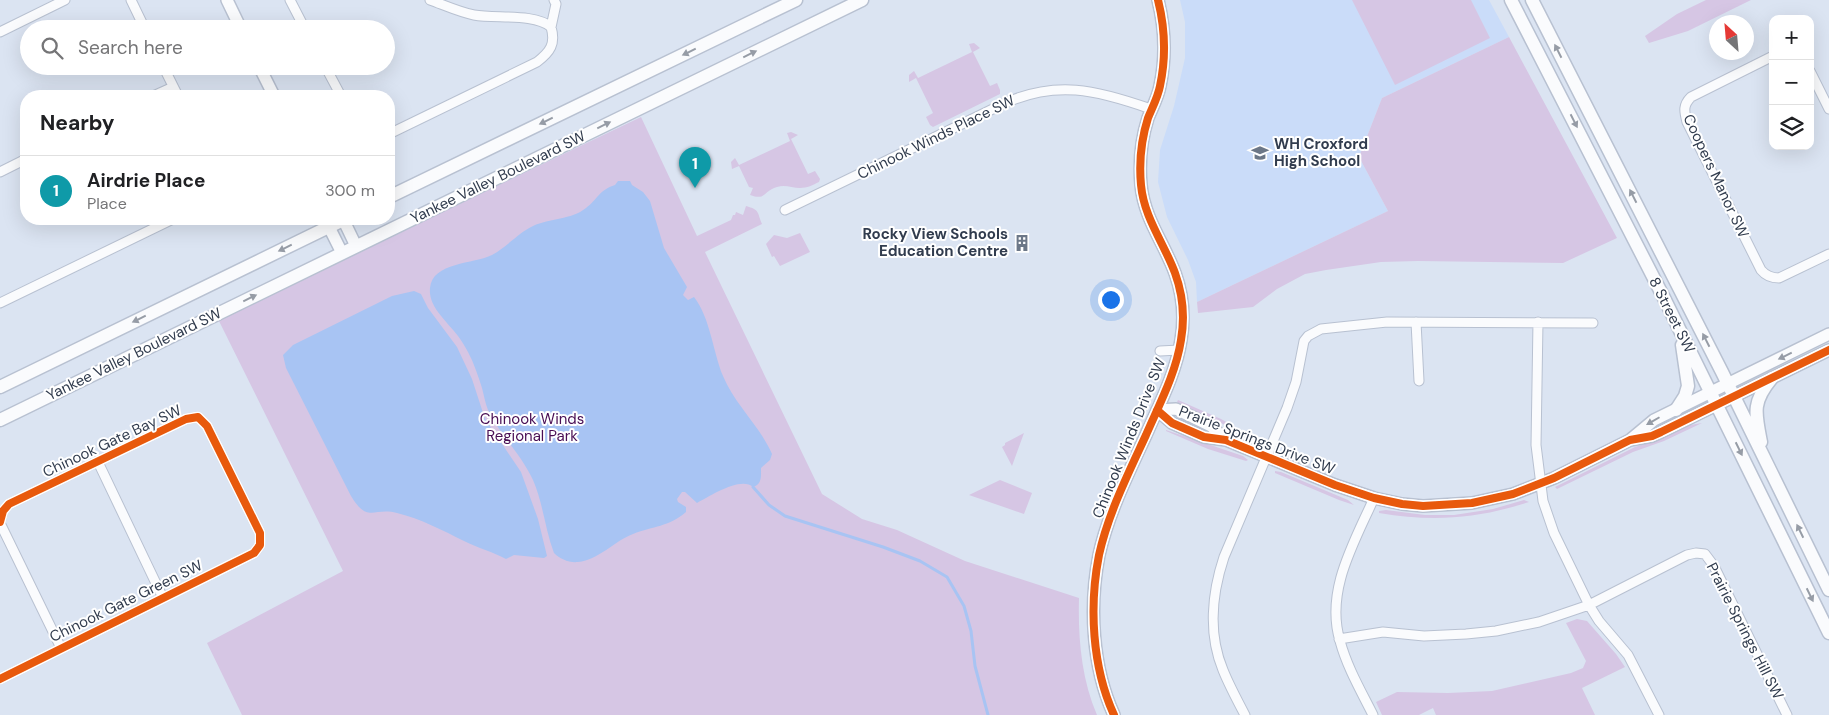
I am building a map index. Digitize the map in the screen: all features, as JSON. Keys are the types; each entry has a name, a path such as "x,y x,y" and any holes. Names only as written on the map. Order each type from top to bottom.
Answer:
{"main road":[{"name":"Yankee Valley Boulevard SW","path":"395,195 796,0"},
{"name":"Yankee Valley Boulevard SW","path":"0,420 862,0"},
{"name":"8 Street SW","path":"1511,0 1679,328 1829,632"},
{"name":"8 Street SW","path":"1532,0 1728,384 1829,590"},
{"path":"395,190 417,184"},
{"name":"Yankee Valley Boulevard SW","path":"0,387 323,225"},
{"path":"1676,410 1685,396 1688,386 1688,373 1679,328"},
{"path":"1764,459 1756,412 1757,400 1762,390 1772,378"}],"street":[{"path":"24,20 65,0"},
{"path":"131,0 141,20"},
{"path":"227,0 237,20"},
{"path":"290,0 300,20"},
{"path":"430,0 474,14 535,19 551,27"},
{"path":"395,131 537,62 548,54 553,44 551,27 556,4 554,0"},
{"name":"Chinook Winds Drive SW","path":"1114,715 1103,685 1097,658 1094,591 1099,555 1121,490 1173,371 1179,350 1183,316 1182,297 1175,272 1146,211 1141,188 1140,165 1142,144 1160,88 1163,68 1164,46 1158,0"},
{"path":"0,32 20,22"},
{"name":"Coopers Manor SW","path":"1769,58 1691,97 1685,103 1684,111 1687,122 1761,270 1766,275 1772,278 1779,278 1829,254"},
{"path":"167,75 175,90"},
{"path":"264,75 271,90"},
{"path":"330,75 338,90"},
{"path":"1814,79 1829,109"},
{"path":"167,90 173,87"},
{"name":"Chinook Winds Place SW","path":"785,210 1000,105 1025,95 1052,90 1082,90 1152,109"},
{"path":"0,172 20,162"},
{"path":"0,303 160,225"},
{"path":"328,225 342,253"},
{"path":"347,225 356,246"},
{"path":"1245,715 1222,670 1216,649 1213,602 1217,578 1224,557 1296,382 1304,341 1308,336 1321,330 1387,322 1593,323"},
{"path":"1416,322 1419,381"},
{"path":"1538,322 1536,445 1542,497 1554,533 1589,605 1599,621 1628,655 1659,715"},
{"name":"Prairie Springs Drive SW","path":"1630,440 1646,425 1829,334"},
{"path":"1160,351 1179,350"},
{"name":"Prairie Springs Drive SW","path":"1157,410 1176,409 1211,426 1226,440 1335,485 1374,498 1416,506 1450,506 1491,500 1513,494 1540,483 1630,440 1652,436 1661,432 1829,350"},
{"name":"Chinook Gate Bay SW","path":"61,648 0,522 3,511 10,504 186,419 198,418 206,426 260,532 260,545"},
{"path":"98,462 163,598"},
{"path":"1373,715 1339,639 1335,611 1338,586 1343,567 1374,498"},
{"name":"Chinook Gate Green SW","path":"1,680 61,648 254,553 260,545"},
{"name":"Prairie Springs Hill SW","path":"1589,605 1687,555 1705,554 1714,566 1787,715"},
{"path":"1339,639 1383,632 1444,636 1496,630 1539,622 1589,605"}],"shaded area":[{"name":"WH Croxford High School","path":"1180,0 1489,0 1509,37 1382,98 1359,157 1388,211 1197,302 1196,282 1188,260 1167,217 1158,182 1160,150 1174,106 1185,58 1185,22"},
{"path":"618,181 630,181 650,201 664,248 687,287 683,295 688,300 694,297 699,305 708,324 720,367 728,387 761,434 772,454 770,460 761,468 760,480 756,486 753,487 748,484 733,485 697,503 685,492 682,492 677,499 678,502 686,507 686,512 673,521 626,537 586,561 571,562 562,559 554,553 533,480 523,462 493,419 487,407 470,356 459,338 435,308 430,295 430,288 433,279 438,273 455,265 492,255 533,226 580,212 590,205 602,192 615,185"},
{"path":"414,291 421,294 428,308 457,347 472,379 485,419 521,472 538,519 547,556 544,558 514,555 506,559 414,518 397,513 371,513 362,510 351,496 286,368 283,355 293,345 392,296"}],"green space":[{"path":"1352,0 1471,0 1490,38 1395,85"},
{"path":"1706,0 1751,0 1721,15 1709,15 1709,21 1688,31 1649,43 1645,36 1677,14"},
{"path":"1509,37 1617,238 1563,263 1381,262 1326,270 1305,274 1277,289 1253,307 1198,313 1197,302 1388,211 1359,157 1382,98"},
{"path":"974,43 980,48 973,52 990,86 997,83 1000,94 933,127 926,117 933,113 916,78 909,82 909,75 914,71 918,78 972,52 969,44"},
{"name":"Chinook Winds Regional Park","path":"641,117 697,236 731,220 736,212 743,215 746,206 756,210 758,214 762,224 705,252 822,494 862,519 897,530 965,561 1079,598 1079,628 1084,672 1097,715 242,715 207,643 343,571 218,319"},
{"path":"791,132 798,135 791,139 808,174 815,171 820,179 819,182 803,188 780,186 759,197 750,195 753,188 749,187 739,166 732,169 731,162 735,158 739,165 790,141 787,133"},
{"path":"800,233 810,252 780,266 774,256 772,257 766,244 774,235 787,238"},
{"path":"1178,400 1221,419 1256,439 1249,438 1182,406 1177,402"},
{"path":"1695,406 1697,409 1660,427 1659,423"},
{"path":"1702,423 1664,441 1633,452 1557,489 1555,487 1635,447 1660,439 1690,425"},
{"path":"1166,430 1243,456 1248,460 1208,449"},
{"path":"1024,433 1012,466 1002,447 1005,443"},
{"path":"1275,471 1348,500 1354,505 1275,473"},
{"path":"1000,480 1032,493 1024,514 969,495"},
{"path":"1524,500 1529,502 1491,512 1455,517 1436,518 1379,513 1379,511 1386,510 1425,515 1454,515 1493,509"},
{"path":"1577,619 1587,621 1625,667 1582,688 1595,715 1436,715 1433,708 1419,715 1382,715 1376,702 1397,692 1448,693 1492,691 1571,673 1583,668 1586,661 1566,623"}],"waterway":[{"path":"753,487 769,505 785,516 883,547 920,561 947,577 964,606 971,631 975,666 988,715"}],"cycle path":[{"path":"1114,715 1101,677 1094,636 1094,595 1099,555 1119,494 1171,377 1179,352 1183,323 1178,281 1150,219 1141,185 1140,160 1142,143 1148,118 1159,90 1163,65 1163,32 1158,0"},
{"path":"1157,410 1172,423 1204,437 1226,440 1335,485 1374,498 1423,506 1472,503 1513,494 1554,478 1630,440 1652,436 1661,432 1829,350"},
{"path":"0,522 3,511 9,504 186,419 198,417 207,426 260,533 260,545 254,553 0,679"}],"place":[{"name":"WH Croxford High School","path":"1260,153"},
{"name":"Airdrie Place","path":"695,188"},
{"name":"Rocky View Schools Education Centre","path":"1022,243"}]}
